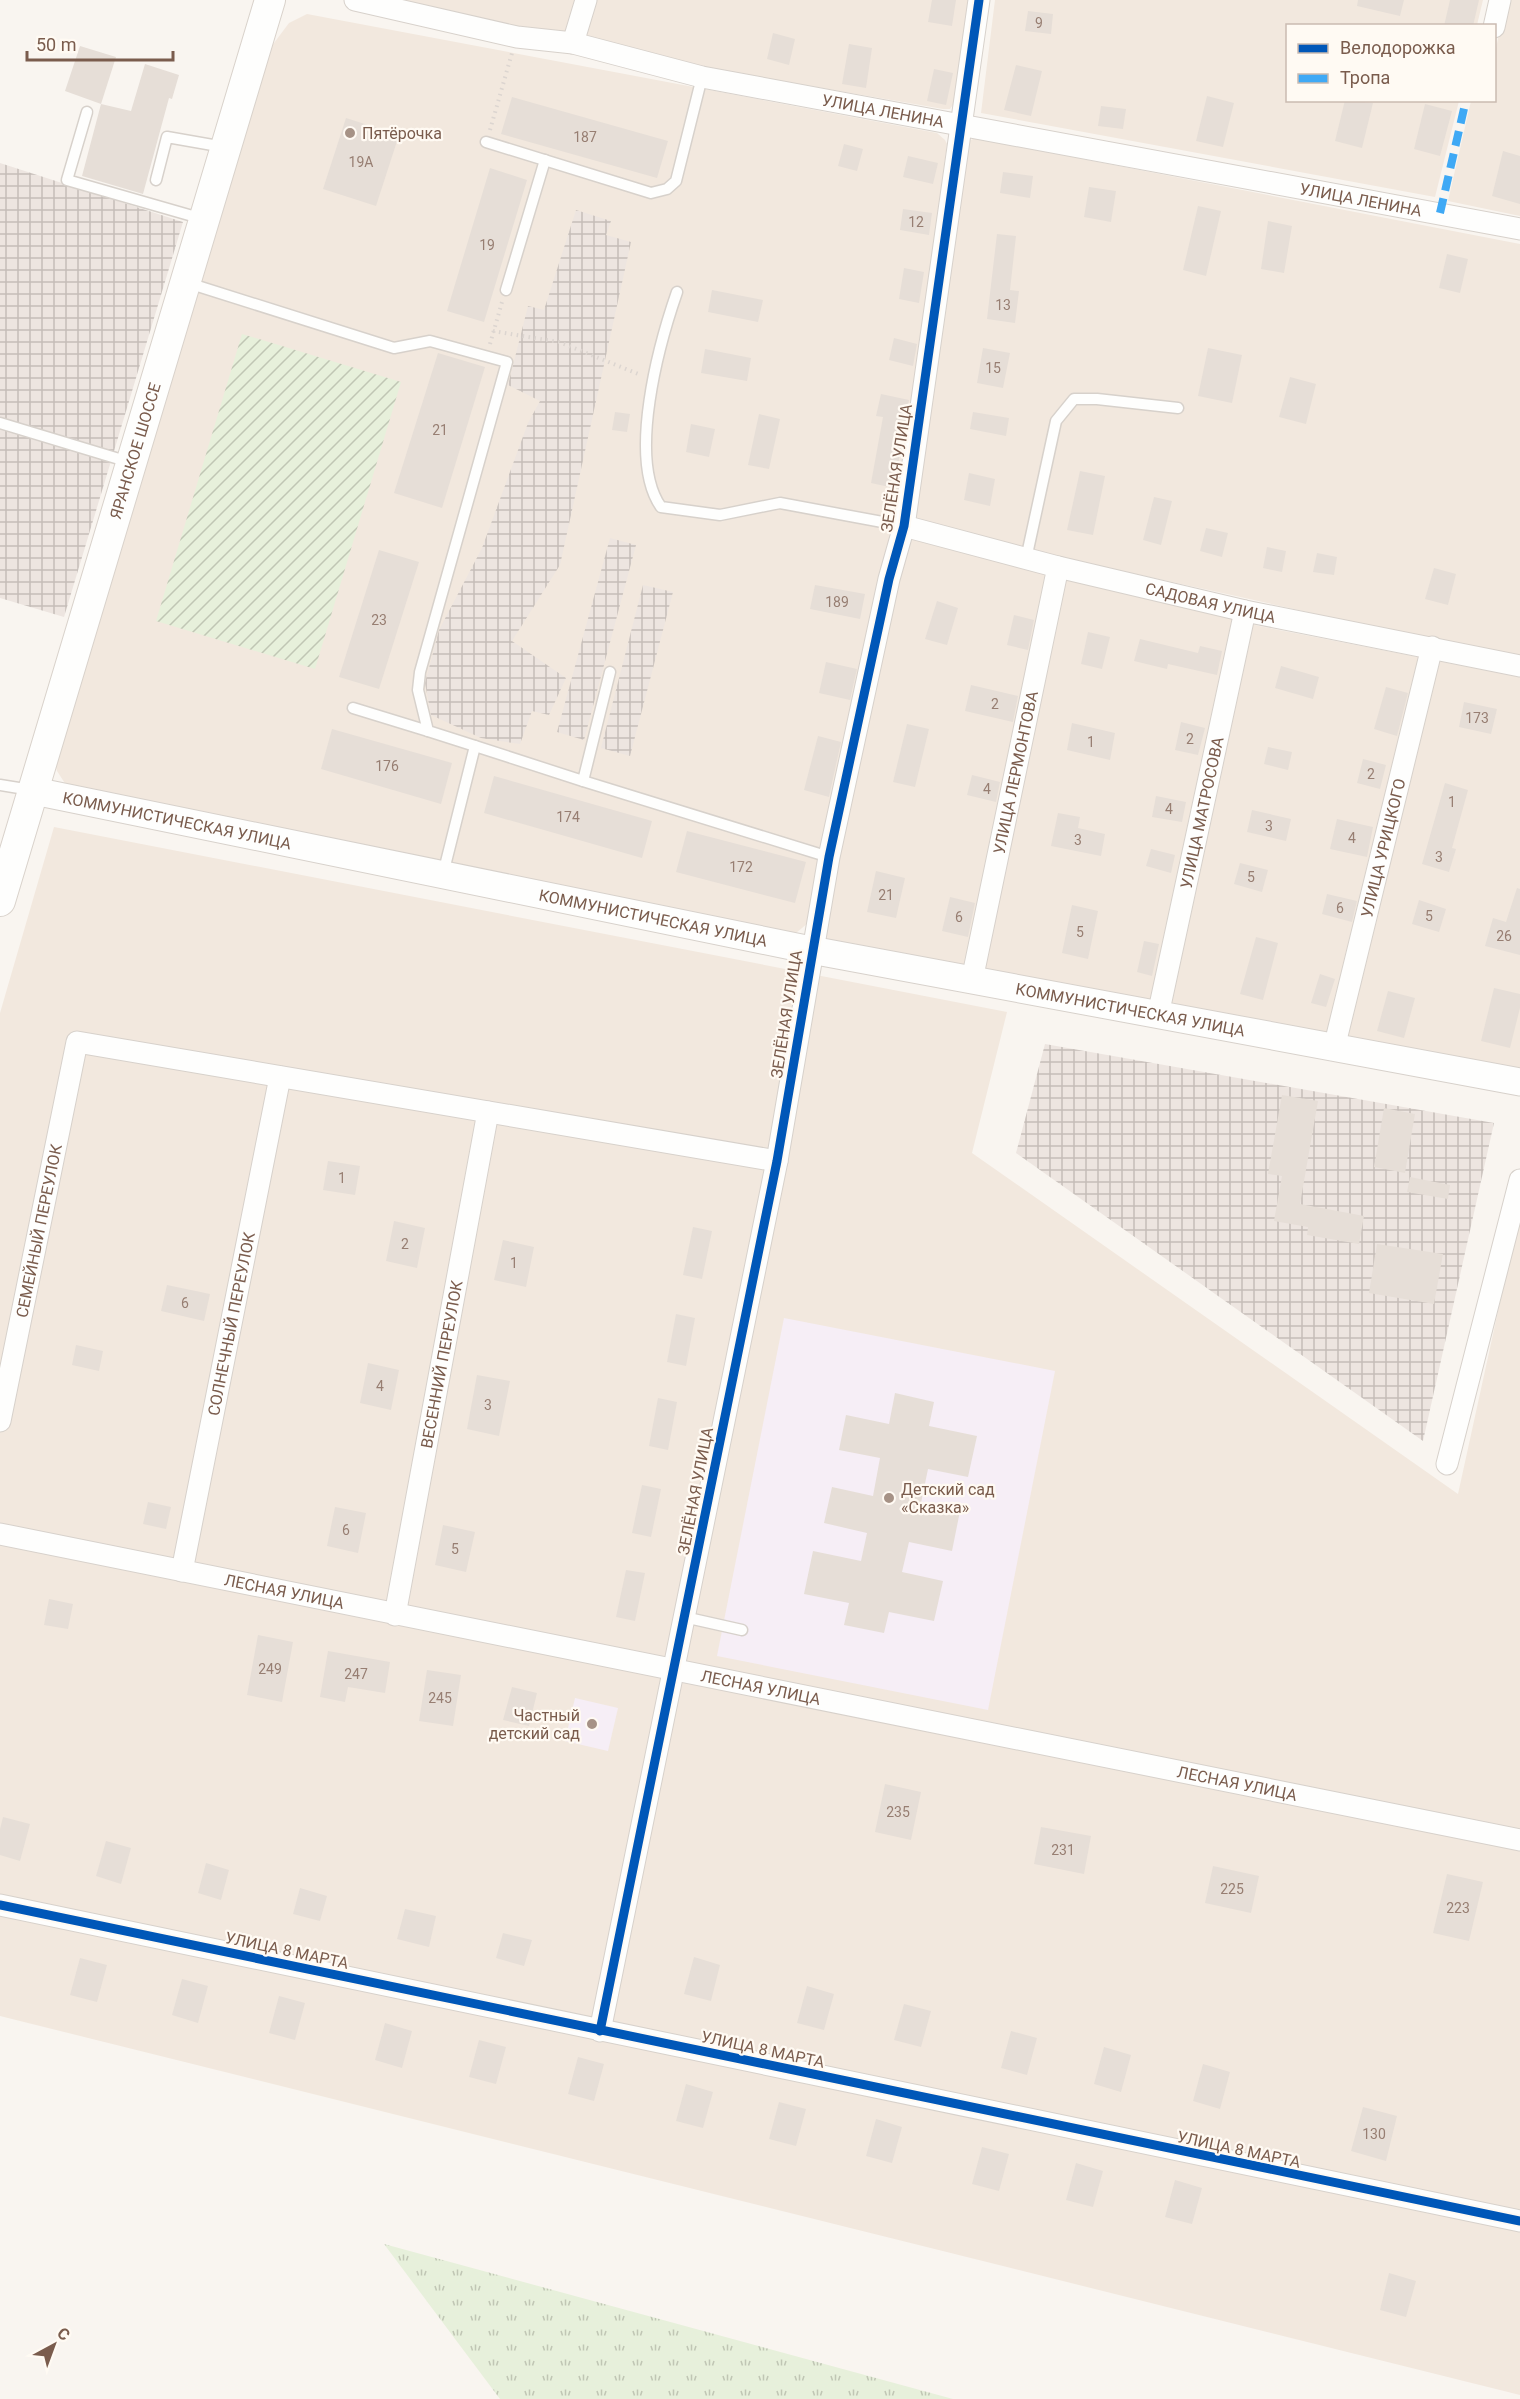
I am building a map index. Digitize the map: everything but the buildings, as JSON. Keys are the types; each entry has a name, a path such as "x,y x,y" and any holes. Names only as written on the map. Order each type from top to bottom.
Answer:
{"main road":[{"name":"ЯРАНСКОЕ ШОССЕ","path":"0,901 270,0"}],"street":[{"name":"УЛИЦА ЛЕНИНА","path":"355,0 517,37 573,43 702,77 1520,229"},
{"path":"573,43 586,0"},
{"name":"ЗЕЛЁНАЯ УЛИЦА","path":"600,2031 777,1161 811,950 829,857 889,579 904,526 979,0"},
{"path":"1495,24 1500,0"},
{"name":"САДОВАЯ УЛИЦА","path":"904,526 1026,559 1245,612 1520,666"},
{"name":"УЛИЦА ЛЕРМОНТОВА","path":"972,980 1058,567"},
{"name":"УЛИЦА МАТРОСОВА","path":"1158,1015 1245,612"},
{"name":"УЛИЦА УРИЦКОГО","path":"1334,1048 1432,647"},
{"name":"КОММУНИСТИЧЕСКАЯ УЛИЦА","path":"34,791 811,950 1520,1082"},
{"name":"СЕМЕЙНЫЙ ПЕРЕУЛОК","path":"0,1421 77,1042 280,1077"},
{"path":"280,1077 777,1161"},
{"name":"СОЛНЕЧНЫЙ ПЕРЕУЛОК","path":"182,1571 280,1077"},
{"name":"ВЕСЕННИЙ ПЕРЕУЛОК","path":"395,1615 488,1112"},
{"path":"1447,1464 1520,1180"},
{"name":"ЛЕСНАЯ УЛИЦА","path":"0,1534 1520,1840"},
{"name":"УЛИЦА 8 МАРТА","path":"0,1905 1520,2221"}],"lane":[{"path":"486,142 651,193 667,189 676,181 702,77"},
{"path":"87,112 67,180 204,219"},
{"path":"156,180 167,137 225,147"},
{"path":"506,290 545,160"},
{"path":"184,282 394,348 430,341 507,362 420,672 418,690 428,731"},
{"path":"676,292 663,333 648,414 647,470 651,493 661,507 720,515 780,503 904,526"},
{"path":"1026,559 1056,421 1074,399 1178,408"},
{"path":"0,423 131,462"},
{"path":"583,781 610,672"},
{"path":"353,708 829,857"},
{"path":"443,874 475,746"},
{"path":"0,785 34,791"},
{"path":"684,1617 742,1630"}],"path":[{"path":"486,142 517,37"},
{"path":"487,357 506,290"},
{"path":"493,331 559,342 653,380"}],"shaded area":[{"path":"397,0 578,0 568,30 554,35"},
{"path":"595,0 969,0 955,102 950,109 943,109 799,84 756,80 587,37 586,28"},
{"path":"995,0 1483,0 1477,24 1286,24 1286,102 1459,102 1435,197 981,113"},
{"path":"1506,0 1520,0 1520,216 1448,201 1471,102 1496,102 1496,48"},
{"path":"307,14 937,133 945,140 947,144 897,514 808,923 796,933 68,788 57,771 54,760 271,47 289,23"},
{"path":"975,138 1520,244 1520,659 924,527 918,522 915,514 967,142"},
{"path":"0,163 183,222 64,617 0,598"},
{"path":"576,210 611,221 606,235 631,242 560,565 512,641 566,678 549,715 532,711 520,744 481,738 431,715 425,683 439,630 482,548 528,423 540,401 508,385 528,306 544,310"},
{"path":"914,536 1259,626 1520,677 1520,1077 828,943 823,936 905,550"},
{"path":"610,538 636,545 584,740 557,732"},
{"path":"643,585 673,592 630,756 601,748"},
{"path":"54,827 1007,1012 972,1153 1458,1494 1520,1211 1520,2395 0,2016 0,1013"},
{"path":"1045,1044 1494,1123 1423,1441 1016,1153"},
{"name":"Детский сад «Сказка»","path":"784,1318 1055,1371 988,1710 717,1656"},
{"name":"Частный детский сад","path":"575,1698 618,1708 608,1751 565,1741"}],"green space":[{"path":"242,334 401,382 315,669 156,621"},
{"path":"384,2244 953,2399 500,2399"}],"marked path":[{"path":"1440,213 1466,102"}],"cycle path":[{"path":"600,2031 777,1161 829,857 889,579 904,526 979,0"},
{"path":"0,1905 1520,2221"}],"place":[{"name":"Пятёрочка","path":"350,133"},
{"name":"Детский сад «Сказка»","path":"889,1498"},
{"name":"Частный детский сад","path":"592,1724"}]}
